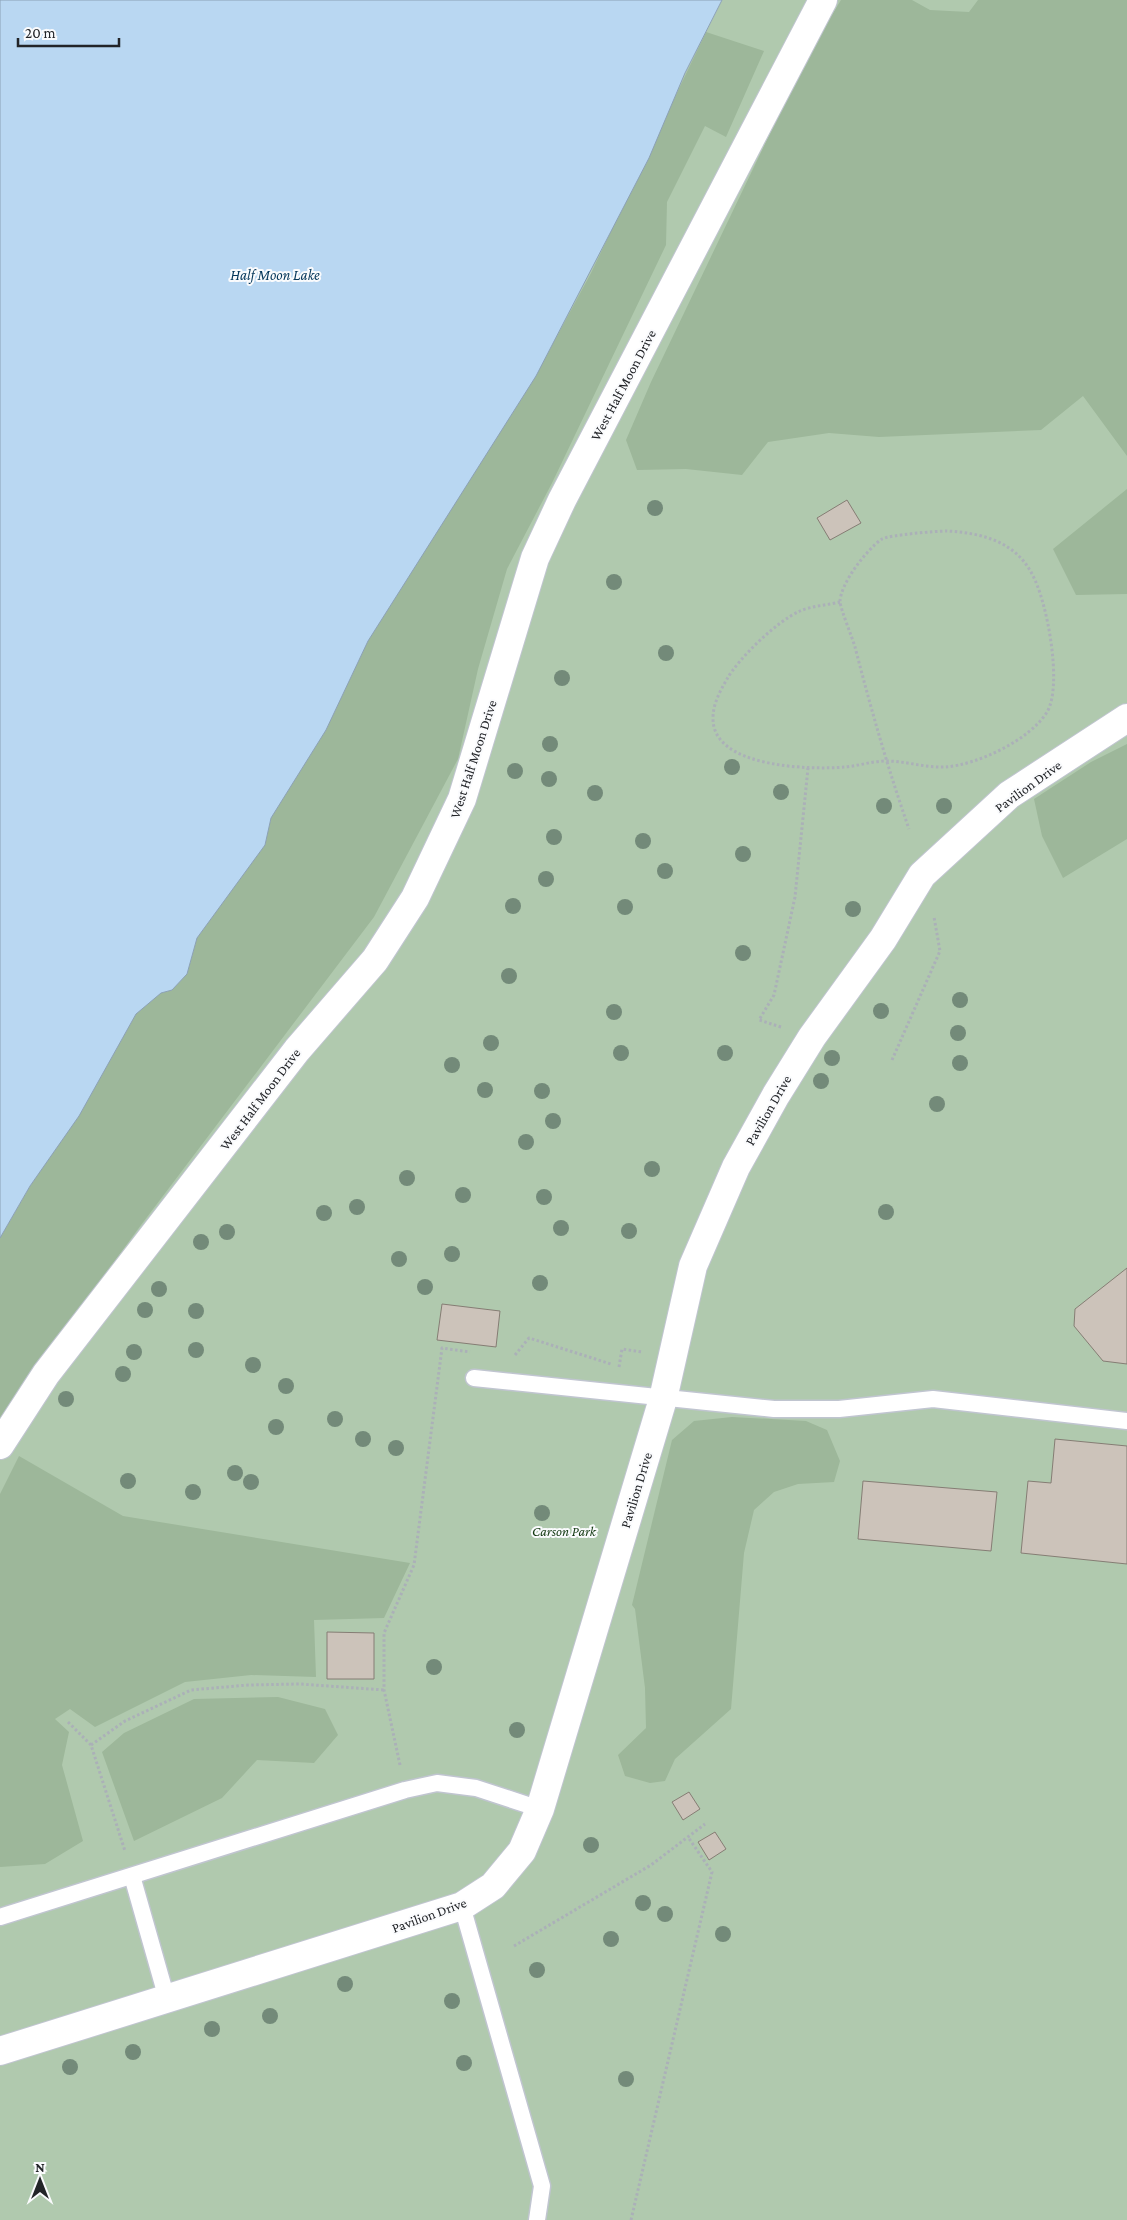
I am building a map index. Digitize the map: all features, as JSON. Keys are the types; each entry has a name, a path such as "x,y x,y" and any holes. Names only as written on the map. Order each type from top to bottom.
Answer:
{"street":[{"name":"West Half Moon Drive","path":"0,1446 46,1374 297,1050 375,960 415,898 446,837 462,799 535,558 562,500 823,0"},
{"name":"Pavilion Drive","path":"0,2051 462,1906 492,1886 522,1852 540,1809 663,1399 693,1266 736,1167 776,1095 812,1037 883,939 922,875 1010,795 1127,718"}],"lane":[{"path":"474,1378 774,1409 839,1409 933,1399 1127,1421"},
{"path":"0,1917 405,1790 437,1783 476,1788 540,1809"},
{"path":"132,1876 167,1999"},
{"path":"462,1906 542,2186 537,2220"}],"path":[{"path":"840,602 801,610 780,624 734,666 718,696 713,718 716,732 733,750 761,762 808,768 846,767 885,761 946,767 985,758 1021,738 1048,712 1055,680 1052,648 1042,600 1034,575 1012,548 988,537 970,532 939,531 884,538 863,558 849,576 840,602 850,628 885,761 908,830"},
{"path":"808,768 795,897 774,995 759,1020 812,1037"},
{"path":"892,1060 940,951 933,912"},
{"path":"514,1357 529,1338 619,1367 622,1349 650,1354"},
{"path":"405,1790 384,1690 384,1633 414,1565 442,1348 478,1353"},
{"path":"91,1745 125,1721 191,1690 248,1685 300,1684 384,1690"},
{"path":"68,1722 91,1745 132,1876"},
{"path":"514,1946 651,1865 705,1824"},
{"path":"631,2220 712,1872 688,1837"}],"green space":[{"name":"Carson Park","path":"722,0 1127,0 1127,2220 0,2220 0,1238 685,73"},
{"path":"841,0 912,0 930,10 969,12 978,0 1127,0 1127,456 1083,396 1041,430 879,437 829,433 768,442 742,475 686,469 637,470 626,440 651,382 808,54"},
{"path":"706,32 764,51 726,137 705,126 667,202 666,245 552,483 507,569 478,669 458,759 374,917 141,1225 0,1418 0,1238 30,1186 79,1116 136,1014 161,993 172,990 187,974 197,938 265,845 271,818 326,730 368,641 536,375 591,273"},
{"path":"1127,489 1127,594 1076,595 1053,549"},
{"path":"1127,744 1127,839 1063,878 1042,836 1034,799 1091,762"},
{"path":"732,1417 806,1421 827,1430 840,1461 834,1482 798,1484 774,1492 754,1510 744,1553 731,1709 675,1759 665,1781 650,1783 625,1776 618,1755 646,1728 645,1688 635,1609 632,1605 672,1440 694,1421"},
{"path":"19,1456 123,1516 410,1563 384,1618 314,1620 316,1677 251,1675 185,1682 95,1727 70,1709 55,1719 69,1732 62,1765 83,1841 45,1864 0,1867 0,1494"},
{"path":"278,1697 325,1709 338,1735 314,1763 257,1760 222,1798 134,1841 102,1752 124,1733 194,1699"}],"water":[{"name":"Half Moon Lake","path":"0,0 722,0 685,73 649,158 536,376 368,641 326,730 271,818 265,845 197,938 187,974 172,990 161,993 136,1014 79,1116 30,1186 0,1238"}],"building":[{"path":"847,500 861,523 830,540 817,518"},
{"path":"1127,1268 1127,1364 1103,1361 1074,1326 1075,1309"},
{"path":"442,1304 500,1311 496,1347 437,1340"},
{"path":"1055,1439 1127,1446 1127,1564 1021,1553 1028,1481 1051,1483"},
{"path":"863,1481 997,1492 991,1551 858,1539"},
{"path":"327,1632 374,1633 374,1679 327,1679"},
{"path":"689,1792 700,1809 683,1820 672,1802"},
{"path":"715,1832 726,1849 709,1860 698,1842"}]}
